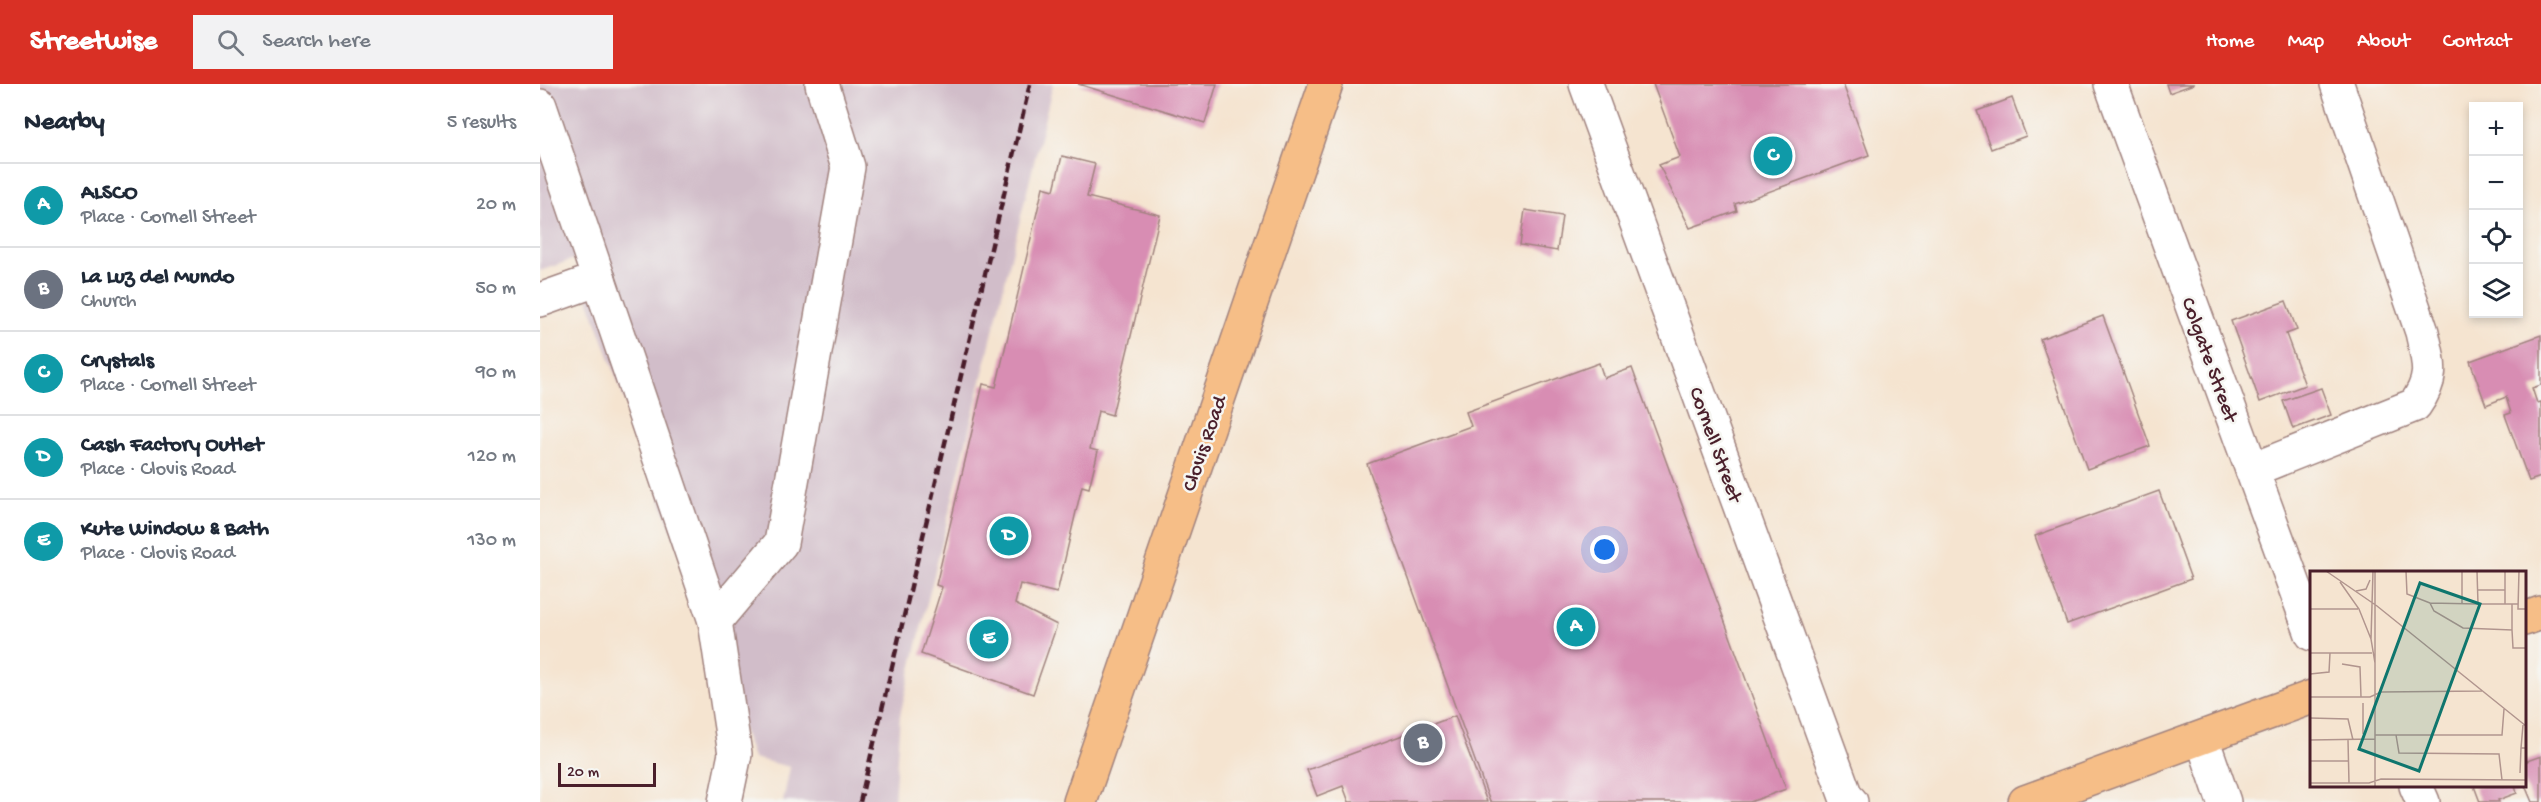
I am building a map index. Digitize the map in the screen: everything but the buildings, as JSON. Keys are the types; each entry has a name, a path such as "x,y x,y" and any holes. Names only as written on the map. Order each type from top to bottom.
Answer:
{"main road":[{"name":"Clovis Road","path":"1080,802 1326,84"},
{"path":"2526,619 2541,613"},
{"path":"2036,800 2310,698"}],"street":[{"path":"715,621 781,543 848,167 822,84"},
{"name":"Cornell Street","path":"1586,84 1845,797 1851,802"},
{"name":"Colgate Street","path":"2111,84 2310,629"},
{"path":"2252,470 2415,405 2427,387 2429,364 2422,332 2337,84"},
{"path":"540,106 715,621 735,754 725,802"},
{"path":"540,300 599,279"},
{"path":"2202,738 2224,802"},
{"path":"2416,787 2423,802"}],"shaded area":[{"path":"540,84 1053,84 900,715 894,802 783,802 790,767 753,758 574,259 540,271"}],"railway":[{"path":"860,802 1030,84"}],"place":[{"name":"Crystals","path":"1773,156"},
{"name":"Cash Factory Outlet","path":"1009,536"},
{"name":"ALSCO","path":"1576,627"},
{"name":"Kute Window & Bath","path":"989,639"},
{"name":"La Luz del Mundo","path":"1423,743"}]}
